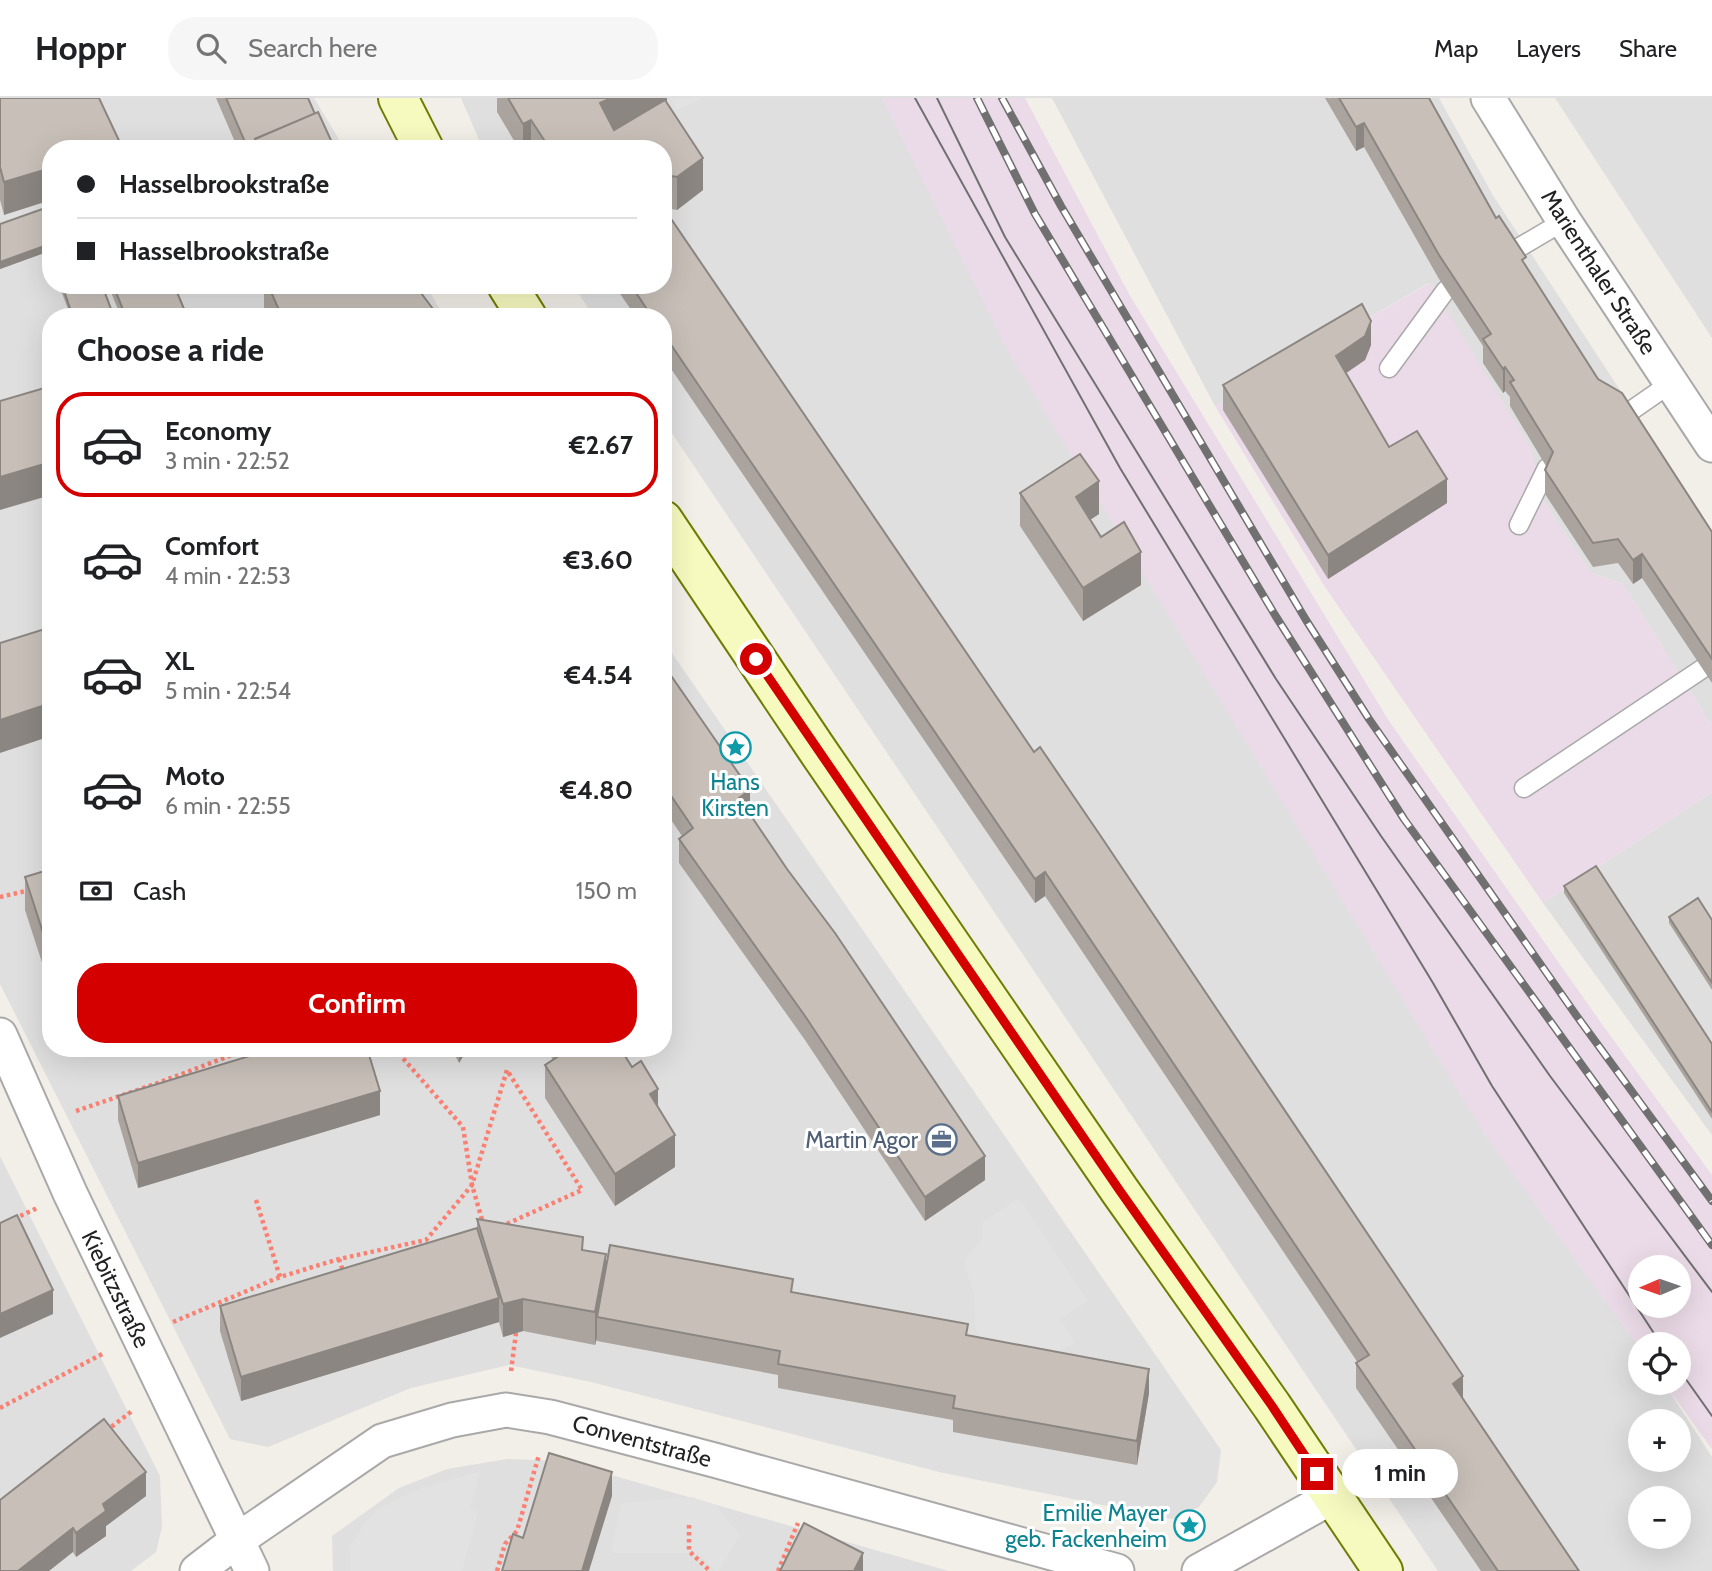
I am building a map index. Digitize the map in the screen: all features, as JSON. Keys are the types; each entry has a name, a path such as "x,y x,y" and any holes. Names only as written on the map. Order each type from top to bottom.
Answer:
{"street":[{"path":"398,98 419,140"},
{"name":"Marienthaler Straße","path":"1488,98 1564,221 1712,445"},
{"path":"672,533 818,751 1120,1191 1272,1406 1383,1571"},
{"name":"Kiebitzstraße","path":"0,1035 38,1124 252,1571"},
{"name":"Conventstraße","path":"197,1571 236,1541 382,1441 452,1420 506,1410 550,1417 1117,1571"},
{"path":"1199,1571 1332,1497"}],"lane":[{"path":"1508,254 1564,221"},
{"path":"1389,368 1446,290"},
{"path":"1622,417 1671,383"},
{"path":"1519,525 1547,468"},
{"path":"1524,788 1702,669"}],"path":[{"path":"0,897 35,888"},
{"path":"38,1124 224,1057"},
{"path":"240,1057 243,1061"},
{"path":"402,1057 463,1127 472,1185 486,1233"},
{"path":"0,1408 138,1336 280,1277 339,1259 426,1240 472,1185 507,1070 582,1190 498,1227"},
{"path":"158,1083 163,1094"},
{"path":"256,1200 280,1277"},
{"path":"426,1240 431,1252"},
{"path":"339,1259 346,1280"},
{"path":"258,1287 260,1297"},
{"path":"98,1437 164,1385"},
{"path":"497,1571 505,1544 517,1531 550,1417"},
{"path":"778,1571 814,1487"},
{"path":"689,1525 689,1551 710,1571"},
{"path":"517,1531 524,1533"}],"shaded area":[{"path":"0,98 314,98 340,140 42,140 42,294 431,294 439,308 42,308 42,1057 672,1057 672,653 1221,1450 1217,1482 1199,1507 1172,1519 939,1472 591,1382 509,1365 411,1388 268,1447 230,1439 0,984"},
{"path":"461,98 890,98 1633,1332 1628,1332 1628,1395 1672,1395 1681,1409 1628,1409 1628,1472 1691,1472 1691,1425 1712,1457 1712,1571 1438,1571 672,433 672,308 588,308 579,294 672,294 672,140 479,140"},
{"path":"671,98 703,98 677,110"},
{"path":"882,98 1025,98 1129,294 1389,721 1604,1027 1712,1175 1712,1449 1691,1420 1691,1409 1683,1409 1673,1395 1691,1395 1691,1332 1628,1332 1485,1135 1009,353"},
{"path":"1052,98 1439,98 1494,197 1712,531 1712,726 1623,584 1591,573 1540,496 1429,283 1215,406"},
{"path":"1555,98 1712,98 1712,338"},
{"path":"1430,283 1532,450 1540,496 1591,573 1623,584 1712,726 1712,792 1543,903 1325,587 1215,406"},
{"path":"1712,792 1712,1135 1543,903"},
{"path":"0,1156 160,1476 162,1527 156,1552 131,1571 0,1571"},
{"path":"1019,1198 1088,1301 1060,1319 1075,1343 1030,1365 988,1353 976,1330 974,1295 964,1260 982,1239 982,1223"},
{"path":"507,1459 562,1461 949,1571 333,1571 332,1536 399,1488 447,1469"},
{"path":"480,1471 470,1509 478,1512 462,1571 350,1571 350,1548 365,1522 381,1507 422,1488"},
{"path":"692,1497 716,1505 740,1535 719,1571 715,1571 698,1553 611,1553 621,1503"}],"building":[{"path":"0,98 99,98 119,140 42,140 42,171 4,182 0,167"},
{"path":"226,98 308,98 315,114 255,140 244,140"},
{"path":"508,98 611,98 600,103 614,130 665,100 703,158 677,177 672,176 672,140 544,140 531,120 523,124"},
{"path":"1339,98 1429,98 1496,218 1499,216 1526,257 1522,260 1598,379 1622,393 1712,532 1712,659 1642,554 1633,560 1618,539 1593,543 1545,470 1553,452 1510,382 1514,380 1505,367 1503,369 1483,339 1491,334 1439,255 1364,123 1356,127"},
{"path":"318,112 331,140 255,140"},
{"path":"42,209 42,247 0,262 0,224"},
{"path":"672,220 1034,752 1040,747 1100,835 1463,1376 1453,1384 1579,1571 1498,1571 1356,1363 1369,1355 1045,872 1035,879 672,346 672,308 646,308 637,294 672,294"},
{"path":"65,294 105,294 111,308 70,308"},
{"path":"117,294 178,294 184,308 122,308"},
{"path":"272,294 422,294 432,308 278,308"},
{"path":"1362,304 1371,321 1365,336 1336,356 1389,447 1417,431 1447,479 1328,555 1223,385"},
{"path":"42,389 42,465 0,477 0,401"},
{"path":"1080,454 1099,481 1076,497 1101,537 1124,522 1141,552 1083,588 1020,493"},
{"path":"42,630 42,706 0,720 0,643"},
{"path":"672,677 750,790 739,798 835,933 985,1156 925,1197 805,1016 679,839 693,828 672,797"},
{"path":"1596,866 1712,1044 1712,1112 1564,886"},
{"path":"42,872 42,930 25,877"},
{"path":"1698,898 1712,920 1712,983 1669,917"},
{"path":"246,1057 370,1057 380,1091 138,1163 118,1096"},
{"path":"557,1057 626,1057 632,1067 641,1061 658,1089 650,1094 675,1135 615,1174 545,1065"},
{"path":"17,1215 53,1290 0,1314 0,1223"},
{"path":"477,1219 583,1237 582,1250 606,1254 595,1312 523,1299 503,1304"},
{"path":"477,1228 499,1298 241,1377 220,1306"},
{"path":"610,1245 793,1279 791,1292 968,1324 966,1335 1149,1369 1137,1441 953,1408 955,1396 778,1364 780,1351 597,1317"},
{"path":"104,1419 146,1472 103,1504 106,1511 76,1533 73,1528 18,1571 0,1571 0,1500"},
{"path":"549,1453 612,1472 582,1571 502,1571 513,1534 523,1538"},
{"path":"804,1523 863,1553 854,1571 780,1571"}],"tram line":[{"path":"915,98 1120,468 1433,983 1492,1086 1653,1332"},
{"path":"937,98 1005,237 1276,679 1381,836 1550,1076 1712,1292"},
{"path":"1691,1386 1712,1416"}],"railway":[{"path":"977,98 1035,214 1275,615 1404,819 1712,1245"},
{"path":"1002,98 1061,206 1306,620 1369,719 1576,1015 1712,1201"}],"place":[{"name":"Hans Kirsten","path":"735,748"},
{"name":"Martin Agor","path":"941,1140"},
{"name":"Emilie Mayer geb. Fackenheim","path":"1190,1526"}],"route":[{"path":"756,659 1317,1474"}]}
